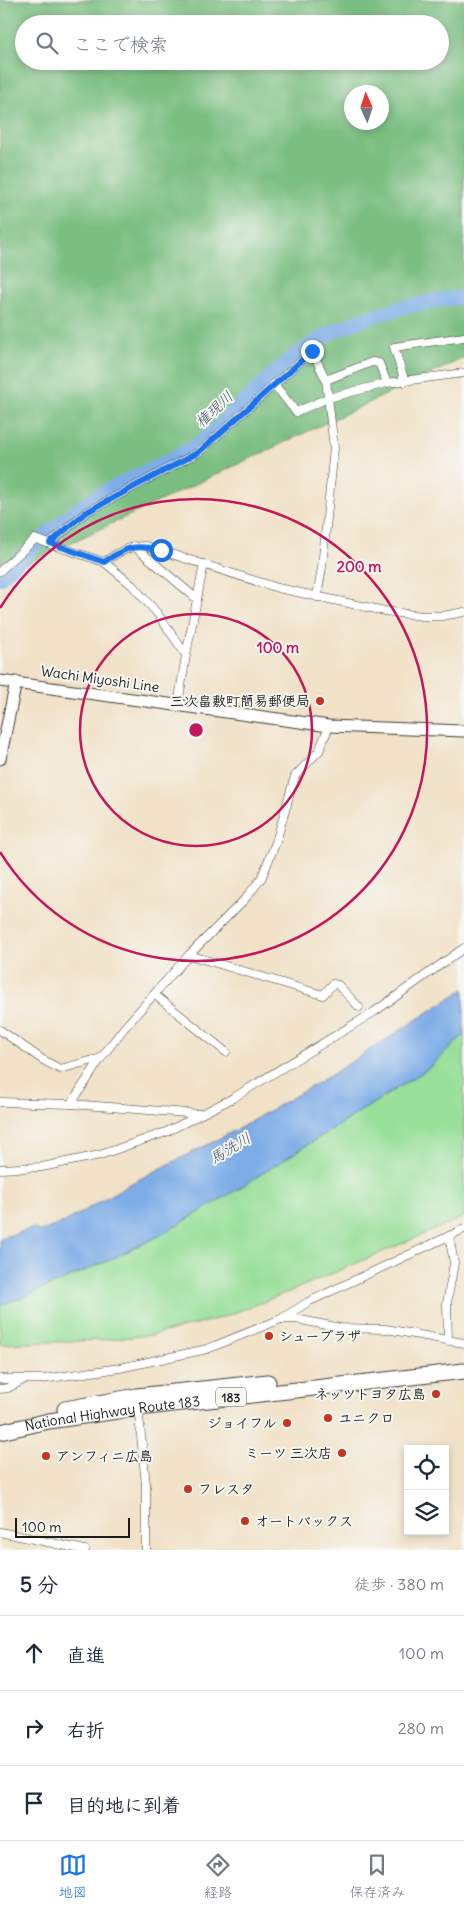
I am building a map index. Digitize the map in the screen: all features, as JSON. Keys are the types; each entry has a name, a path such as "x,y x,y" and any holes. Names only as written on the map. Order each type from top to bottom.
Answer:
{"highway":[{"name":"National Highway Route 183","path":"0,1422 48,1412 464,1361"},
{"name":"National Highway Route 183","path":"0,1432 138,1402 464,1371"}],"main road":[{"name":"Wachi Miyoshi Line","path":"0,681 329,726 464,731"},
{"path":"0,759 16,682"}],"street":[{"path":"405,382 394,347 464,337"},
{"path":"48,542 85,513 199,452 312,351 326,380 334,448 317,598"},
{"path":"326,380 372,362 380,363 386,383"},
{"path":"274,384 296,412 328,398 386,383 464,373"},
{"path":"0,571 35,539 104,562 132,585 157,613 186,655"},
{"path":"104,562 120,551 134,546 161,550 278,588 317,598 422,616 442,616 464,612"},
{"path":"134,546 197,599"},
{"path":"178,705 204,564"},
{"path":"71,1104 101,1058 124,1028 189,955 244,900 261,879 276,842 296,776 319,751 329,726"},
{"path":"0,1170 42,1166 100,1154 166,1132 233,1098 374,1012 464,948"},
{"path":"189,955 323,995 333,984 338,985 359,1007"},
{"path":"155,995 226,1052"},
{"path":"0,1030 43,1060 60,1069 101,1058"},
{"path":"0,1102 71,1104 201,1114"},
{"path":"0,1380 43,1379 120,1368 207,1349 281,1319 308,1302 464,1229"},
{"path":"448,1341 447,1303 454,1263 449,1236"},
{"path":"281,1319 296,1319 340,1328 386,1329 464,1343"},
{"path":"0,1389 8,1388 25,1379"},
{"path":"138,1402 146,1485 146,1550"},
{"path":"0,1532 85,1550"}],"green space":[{"path":"0,0 464,0 464,358 17,568 0,570"},
{"path":"464,1035 464,1217 296,1289 221,1318 152,1335 101,1340 0,1344 0,1305 105,1262 161,1235 429,1068"}],"water":[{"name":"馬洗川","path":"464,989 464,1035 429,1068 161,1235 105,1262 0,1305 0,1238 34,1228 39,1232 65,1222 126,1186 238,1129 331,1075"}],"waterway":[{"name":"権現川","path":"0,578 47,534 85,504 112,488 178,456 206,439 276,371 313,343 333,332 375,315 419,304 464,297"}],"place":[{"name":"三次畠敷町簡易郵便局","path":"320,701"},
{"name":"シュープラザ","path":"269,1336"},
{"name":"ネッツトヨタ広島","path":"436,1394"},
{"name":"ユニクロ","path":"328,1418"},
{"name":"ジョイフル","path":"287,1423"},
{"name":"ミーツ 三次店","path":"342,1453"},
{"name":"アンフィニ広島","path":"46,1456"},
{"name":"フレスタ","path":"188,1489"},
{"name":"オートバックス","path":"245,1521"}],"route":[{"path":"161,550 146,546 134,546 120,551 104,562 50,543 85,513 199,452 312,351"}]}
